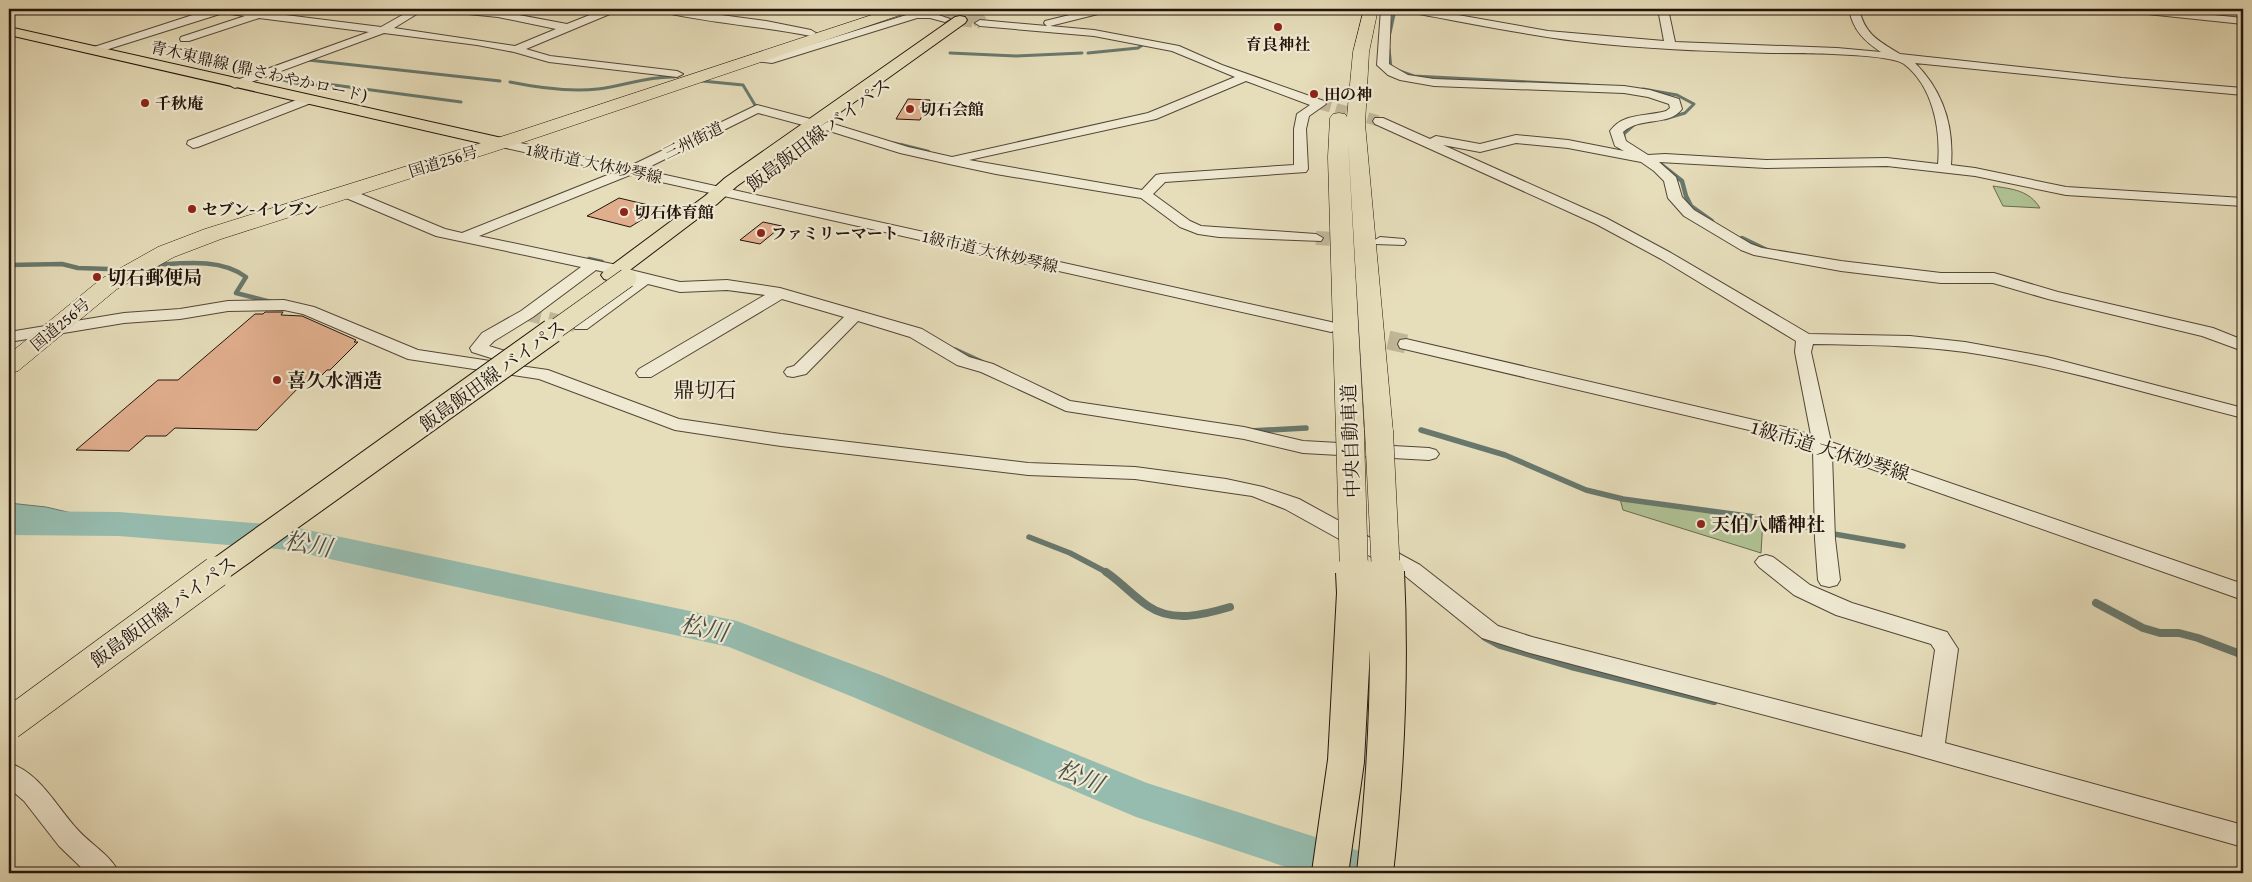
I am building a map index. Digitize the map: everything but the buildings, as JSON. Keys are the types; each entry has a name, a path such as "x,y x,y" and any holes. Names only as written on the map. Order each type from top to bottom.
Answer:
{"highway":[{"name":"国道256号","path":"9,366 109,284 166,252 213,234 502,143 904,9"},
{"name":"中央自動車道","path":"1357,9 1346,51 1342,84 1338,157 1365,432 1388,605 1385,779 1375,873"},
{"name":"中央自動車道","path":"1330,873 1346,761 1365,432 1356,124 1361,52 1371,9"}],"main road":[{"name":"飯島飯田線 バイパス","path":"9,724 620,274 720,191 821,125 964,21"},
{"name":"青木東鼎線 (鼎さわやかロード)","path":"9,31 235,84 502,143"},
{"name":"飯島飯田線 バイパス","path":"9,704 620,274 736,195 821,125"}],"street":[{"path":"92,51 221,9 516,49 549,59 677,74"},
{"path":"235,84 383,30 420,9"},
{"path":"448,9 498,14 570,28"},
{"path":"516,49 612,9"},
{"path":"662,9 692,16 766,24 810,33"},
{"path":"929,9 964,18 1027,24 1053,22 1106,9"},
{"path":"1386,9 1383,65 1389,72 1403,77 1452,83 1606,88 1658,95 1675,102 1676,106 1673,112 1666,115 1629,120 1616,131 1620,143 1659,168 1671,180 1675,198 1690,213 1746,247 1759,252 1840,266 1932,277 1994,278 2054,296 2207,332 2243,346"},
{"path":"1408,9 1548,34 1736,49 1803,49 2122,81 2243,91"},
{"path":"1663,9 1670,45"},
{"path":"1854,9 1856,23 1869,39 1897,57 1908,61 1936,97 1944,127 1944,168"},
{"path":"2128,9 2243,21"},
{"path":"185,39 260,15"},
{"path":"756,58 772,60 916,15 1094,33 1175,48 1245,77 1320,104 1303,114 1300,130 1301,169 1161,178 1145,195 1191,228 1198,230 1219,233 1316,238"},
{"path":"949,160 1152,116 1245,77"},
{"path":"193,144 307,100"},
{"name":"三州街道","path":"462,238 629,171 757,109 821,125 905,150 949,160 996,170 1145,195"},
{"path":"2243,202 2066,191 1944,168 1887,162 1766,164 1665,158 1644,159 1568,144 1516,139 1480,148 1439,140 1379,121 1601,221 1666,256 1805,339 1910,341 1965,347 2048,362 2243,413"},
{"name":"1級市道 大休妙琴線","path":"502,143 1331,327"},
{"path":"344,192 423,227 462,238 680,286 727,286 780,293 916,333 963,361 987,368 1066,406 1244,433 1303,447 1429,454"},
{"path":"1380,241 1400,242"},
{"path":"581,326 620,274"},
{"path":"522,370 525,364 478,348 488,336 527,314 620,274"},
{"path":"645,373 780,293"},
{"path":"9,336 124,318 180,314 228,306 284,305 308,310 414,355 542,374 675,424 716,432 1028,469 1164,476 1256,491 1292,504 1412,570 1490,632 1530,646 1932,750 2243,836"},
{"path":"793,372 800,370 855,315"},
{"path":"1805,339 1803,352 1822,445 1825,539 1829,580"},
{"name":"1級市道 大休妙琴線","path":"1406,344 1789,434 2243,592"},
{"path":"1766,562 1802,590 1844,609 1939,638 1947,649 1932,750"},
{"path":"9,773 33,794 68,838 105,873"}],"green space":[{"path":"1993,186 2020,191 2031,197 2040,208 2003,206"},
{"path":"1620,499 1763,519 1761,553 1623,510"}],"water":[{"path":"9,503 46,507 119,524 9,530"}],"waterway":[{"path":"837,9 878,13"},
{"path":"1390,33 1395,10"},
{"path":"1088,53 1138,48 1144,44"},
{"path":"1389,49 1391,68 1414,76 1589,85"},
{"path":"950,53 1016,56 1082,53"},
{"path":"308,60 500,81"},
{"path":"267,76 299,84"},
{"path":"510,82 554,89 587,90 608,88 655,78 674,77"},
{"path":"702,81 743,85 755,105"},
{"path":"308,85 334,85 461,102"},
{"path":"1643,89 1677,95 1694,104 1685,113 1665,119"},
{"path":"1624,141 1624,134 1634,125"},
{"path":"894,143 905,146"},
{"path":"900,145 928,152"},
{"path":"1659,163 1682,181 1691,206 1712,221"},
{"path":"1742,238 1769,251"},
{"path":"589,259 602,262"},
{"path":"155,265 202,263 225,267 246,277 236,293 271,302"},
{"path":"9,265 62,264 78,268 109,269"},
{"path":"955,350 981,362"},
{"path":"1250,431 1306,428"},
{"path":"1421,430 1505,455 1586,490 1623,499 1755,517"},
{"name":"松川","path":"9,523 119,524 289,538 737,635 867,686 1136,798 1364,873"},
{"path":"1788,523 1806,527"},
{"path":"1834,534 1903,546"},
{"path":"1029,537 1070,553 1108,573"},
{"path":"1106,572 1148,606 1168,614 1178,616 1199,615 1230,607"},
{"path":"2096,603 2143,628 2160,633 2179,633 2198,638 2243,655"},
{"path":"1485,637 1500,645 1571,666 1714,701"}],"tunnel":[{"path":"971,21 988,9"},
{"path":"945,19 980,23"},
{"path":"1320,104 1379,121"},
{"path":"1316,238 1356,240"},
{"path":"527,314 575,325"},
{"path":"1361,334 1406,344"}],"place":[{"name":"育良神社","path":"1278,27"},
{"name":"田の神","path":"1314,94"},
{"name":"千秋庵","path":"145,103"},
{"name":"切石会館","path":"910,109"},
{"name":"セブン-イレブン","path":"192,209"},
{"name":"切石体育館","path":"624,212"},
{"name":"ファミリーマート","path":"761,233"},
{"name":"切石郵便局","path":"97,277"},
{"name":"喜久水酒造","path":"277,380"},
{"name":"天伯八幡神社","path":"1701,524"}],"district":[{"name":"鼎切石","path":"705,389"}]}
